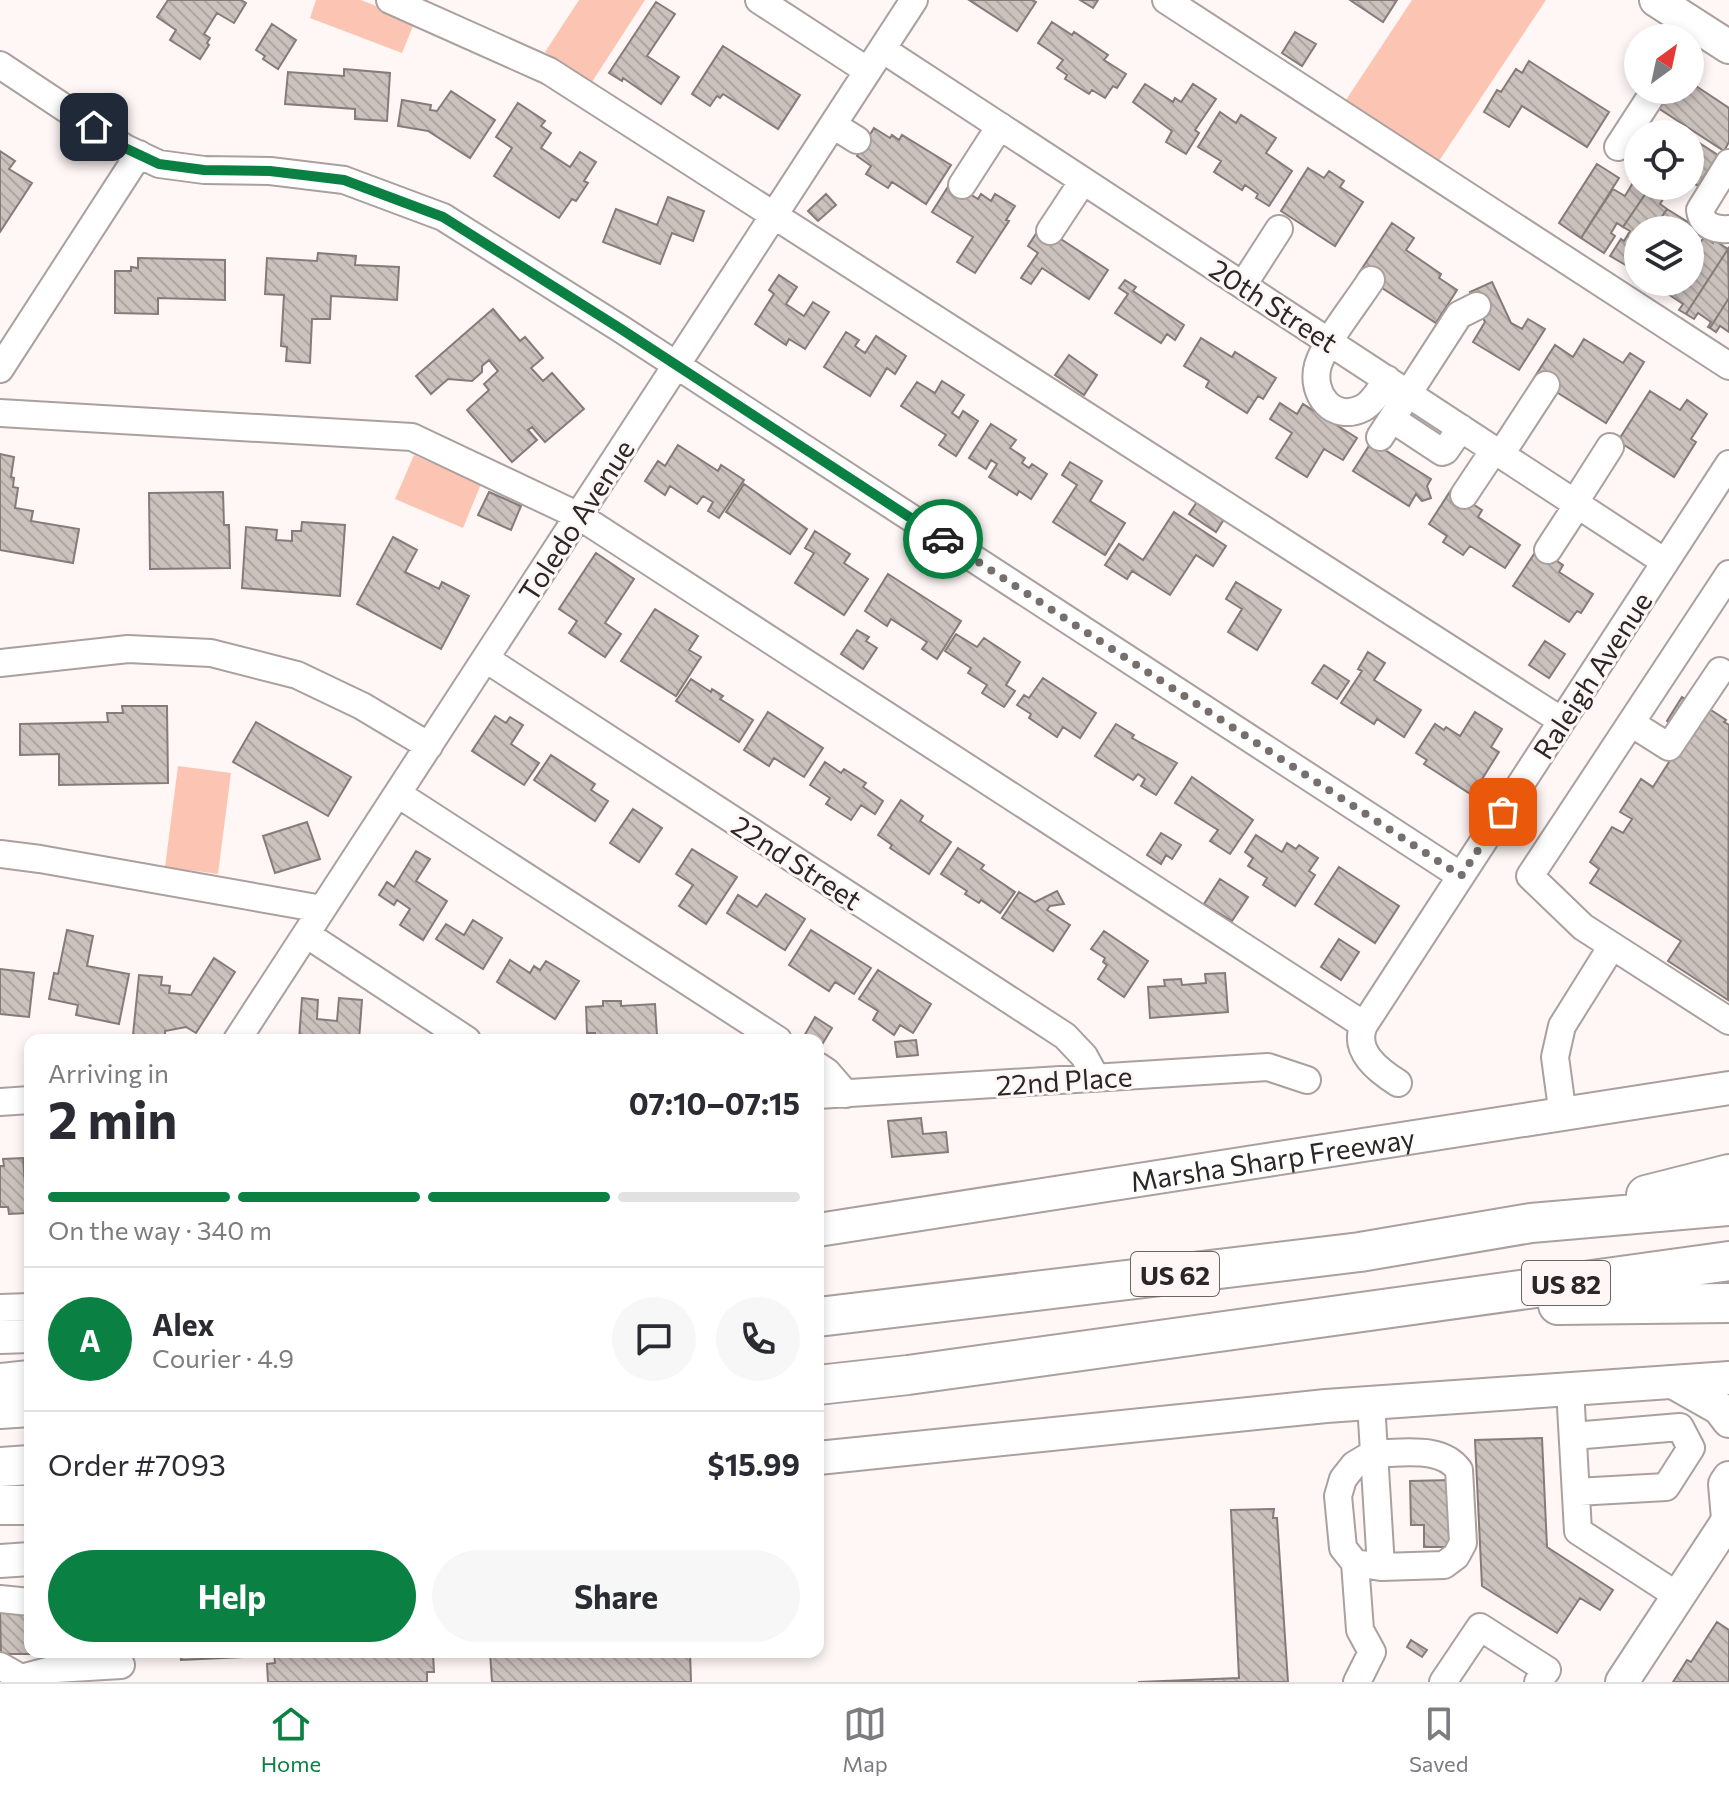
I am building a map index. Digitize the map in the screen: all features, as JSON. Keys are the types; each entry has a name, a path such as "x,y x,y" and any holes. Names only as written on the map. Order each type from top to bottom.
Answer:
{"highway":[{"name":"US 62","path":"824,1316 1360,1252 1531,1223 1729,1174"},
{"name":"US 82","path":"1531,1223 1729,1206"},
{"name":"US 82","path":"1403,1306 1729,1261"},
{"name":"US 62","path":"824,1384 1403,1306 1716,1303"},
{"path":"0,1383 24,1381"},
{"path":"0,1409 24,1407"},
{"path":"0,1467 24,1465"},
{"path":"0,1505 24,1505"}],"main road":[{"path":"1656,0 1683,24"},
{"path":"1704,37 1729,47"},
{"name":"Marsha Sharp Freeway","path":"824,1229 1729,1088"},
{"path":"0,1337 24,1336"},
{"path":"1673,1382 1729,1360"},
{"path":"824,1457 1371,1403 1729,1378"},
{"path":"1673,1382 1719,1408 1729,1421"},
{"path":"1622,1682 1728,1519 1725,1484 1729,1478"},
{"path":"0,1561 24,1559"}],"street":[{"path":"390,0 549,71 1562,721"},
{"name":"20th Street","path":"759,0 1000,126 1665,562"},
{"name":"Toledo Avenue","path":"241,1034 914,0"},
{"path":"1166,0 1729,366"},
{"path":"0,65 159,164 270,171 344,180 443,217 1461,876"},
{"path":"1618,147 1646,104"},
{"path":"833,125 857,140"},
{"path":"962,185 1000,126"},
{"path":"0,369 139,154"},
{"path":"1729,163 1700,210 1707,224 1715,229 1729,229"},
{"path":"1050,231 1083,181"},
{"path":"1706,197 1729,212"},
{"path":"1243,285 1279,229"},
{"path":"1371,280 1330,342 1318,367 1317,390 1325,403 1337,411 1348,413 1364,408 1397,386 1459,315 1477,306"},
{"path":"1464,495 1546,385"},
{"path":"1397,386 1386,428 1442,452 1461,428"},
{"path":"0,413 412,437 579,516 1364,1025 1361,1031 1362,1047 1369,1060 1398,1083"},
{"path":"1548,550 1610,447"},
{"name":"Raleigh Avenue","path":"1364,1025 1728,467"},
{"path":"1729,574 1530,876 1583,927 1729,1021"},
{"path":"1631,723 1661,742 1720,671 1681,647"},
{"path":"0,663 128,649 211,653 297,675 362,706 429,746"},
{"name":"22nd Street","path":"486,659 1065,1036 1084,1056 1096,1078"},
{"path":"398,794 769,1034"},
{"path":"0,854 322,909"},
{"path":"306,934 458,1034"},
{"path":"1563,1116 1555,1057 1562,1026 1612,946"},
{"name":"22nd Place","path":"824,1095 1268,1067 1307,1080"},
{"path":"824,1070 846,1094"},
{"path":"0,1102 24,1100"},
{"path":"0,1308 24,1307"},
{"path":"1570,1389 1578,1531 1678,1596"},
{"path":"1357,1682 1372,1652 1360,1630 1368,1565 1374,1453 1371,1403"},
{"path":"1573,1436 1680,1427 1691,1448 1666,1487 1576,1492"},
{"path":"1374,1453 1442,1454 1453,1461 1459,1470 1463,1543 1456,1556 1444,1565 1368,1565 1343,1548 1338,1496 1343,1479 1354,1465 1374,1453"},
{"path":"0,1599 24,1601"},
{"path":"1443,1682 1480,1627 1547,1670 1538,1682"},
{"path":"16,1675 55,1669 121,1666"}],"shaded area":[{"path":"316,0 361,0 415,21 402,53 310,18"},
{"path":"579,0 645,0 592,82 545,52"},
{"path":"1412,0 1546,0 1437,164 1344,103"},
{"path":"414,455 481,484 463,528 395,499"},
{"path":"178,766 231,773 218,874 165,867"}],"building":[{"path":"168,0 241,0 246,3 234,23 217,13 204,34 210,38 209,45 200,59 170,40 176,30 157,17"},
{"path":"969,0 1032,0 1036,2 1017,31"},
{"path":"1080,0 1098,0 1093,8"},
{"path":"1350,0 1397,0 1383,22"},
{"path":"656,2 675,14 647,56 679,77 661,104 623,78 622,81 609,73"},
{"path":"1052,22 1072,35 1074,32 1108,55 1104,60 1126,74 1117,88 1113,86 1105,98 1092,90 1089,94 1065,79 1067,75 1057,68 1063,60 1038,43"},
{"path":"272,24 296,40 278,69 256,50"},
{"path":"1295,32 1316,44 1302,66 1282,53"},
{"path":"723,46 800,95 778,129 723,94 720,98 717,96 710,106 692,94"},
{"path":"1529,61 1609,112 1587,147 1522,106 1509,127 1484,112 1497,90 1501,92 1516,69 1522,73"},
{"path":"344,69 390,73 387,121 355,119 355,109 285,104 288,72 344,76"},
{"path":"1145,84 1173,102 1175,98 1181,102 1193,84 1216,99 1195,130 1199,133 1186,154 1166,142 1172,131 1133,102"},
{"path":"451,91 495,120 470,158 428,131 398,126 402,100 431,105 430,110 437,111"},
{"path":"1704,91 1729,108 1729,142 1724,151 1704,138 1704,120 1676,120 1655,106 1704,104"},
{"path":"518,103 545,121 541,126 551,133 541,148 570,167 580,152 596,162 584,181 588,183 559,218 494,176 512,148 496,137"},
{"path":"1220,112 1236,123 1241,115 1276,138 1266,153 1292,171 1269,206 1256,198 1258,194 1245,185 1242,190 1214,172 1221,161 1198,147"},
{"path":"874,128 890,138 892,135 899,140 902,135 951,165 926,204 892,182 888,188 866,174 871,166 857,156"},
{"path":"1704,146 1718,155 1704,177"},
{"path":"0,151 15,161 9,169 32,183 0,232"},
{"path":"1597,164 1619,178 1581,238 1559,223"},
{"path":"1308,168 1324,178 1329,171 1344,181 1340,187 1363,202 1335,246 1281,211"},
{"path":"951,182 978,199 981,194 991,201 995,194 1015,206 1006,220 1009,221 975,273 957,262 973,237 932,212"},
{"path":"1613,189 1624,195 1624,200 1641,200 1630,216 1624,216 1623,227 1617,223 1611,233 1615,236 1604,253 1581,238"},
{"path":"826,194 836,205 818,221 808,211"},
{"path":"668,197 704,211 693,241 672,233 660,264 603,242 616,209 657,225"},
{"path":"1641,200 1662,200 1660,204 1667,209 1662,216 1630,216"},
{"path":"1667,209 1678,216 1662,216"},
{"path":"1392,223 1414,238 1406,250 1441,274 1439,278 1457,290 1436,323 1359,273"},
{"path":"1041,226 1108,270 1089,299 1042,268 1031,284 1021,278 1038,253 1028,246"},
{"path":"1704,237 1728,249 1704,286"},
{"path":"1621,239 1624,241 1624,264 1610,256"},
{"path":"1728,249 1729,298 1710,328 1711,322 1698,313 1694,319 1686,314 1698,296 1704,296 1704,286"},
{"path":"318,253 356,256 355,265 399,267 397,300 331,296 330,319 312,319 310,363 286,361 287,347 281,346 284,295 265,294 267,258 317,261"},
{"path":"138,258 225,260 225,300 158,298 158,314 115,313 115,271 138,268"},
{"path":"779,275 797,287 786,304 804,316 813,302 829,312 805,349 789,339 786,345 755,324 774,294 769,290"},
{"path":"1125,280 1136,287 1133,291 1184,325 1175,340 1167,334 1161,343 1115,313 1128,294 1119,288"},
{"path":"1492,282 1511,323 1522,329 1528,319 1545,329 1519,370 1473,342 1485,322 1470,292"},
{"path":"1671,296 1698,296 1686,314 1679,310 1683,304"},
{"path":"1729,298 1729,332 1720,326 1716,332 1710,328"},
{"path":"493,309 520,341 525,337 543,358 531,368 543,381 552,373 584,409 545,442 532,427 528,430 537,440 512,462 467,410 489,390 484,384 498,371 489,360 472,381 448,379 431,394 416,376"},
{"path":"846,332 859,340 855,346 865,353 876,336 906,356 895,374 887,368 870,396 824,367"},
{"path":"1201,338 1232,357 1235,352 1276,378 1263,399 1258,396 1247,413 1206,387 1209,381 1184,366"},
{"path":"1584,339 1623,363 1630,353 1644,362 1606,423 1534,378 1555,345 1573,357"},
{"path":"1069,355 1097,375 1084,395 1055,375"},
{"path":"942,381 964,395 952,413 959,418 963,411 978,421 956,456 939,445 946,435 901,406 917,382 935,393"},
{"path":"1650,391 1680,410 1687,400 1707,414 1691,439 1696,442 1674,477 1618,441"},
{"path":"1280,403 1297,414 1303,404 1357,438 1343,460 1324,449 1307,477 1276,458 1292,433 1270,419"},
{"path":"991,424 1016,440 1010,448 1025,458 1022,463 1029,468 1032,464 1047,474 1031,499 1019,491 1017,495 989,477 997,464 991,460 986,469 969,458"},
{"path":"1374,438 1387,447 1385,450 1431,479 1427,486 1431,498 1422,501 1416,494 1409,506 1353,471"},
{"path":"678,445 718,471 721,465 744,480 719,518 708,511 713,502 703,496 697,504 670,486 665,495 645,481 658,461 665,466"},
{"path":"0,454 14,457 11,477 14,478 13,487 18,488 15,508 33,511 31,521 79,529 73,563 0,550"},
{"path":"1070,462 1102,481 1090,501 1125,523 1105,555 1053,522 1077,485 1062,475"},
{"path":"744,484 807,529 790,554 726,512"},
{"path":"1451,490 1482,510 1478,517 1520,545 1505,568 1470,546 1463,555 1443,542 1447,536 1429,524"},
{"path":"223,492 224,525 229,525 230,568 150,569 149,493"},
{"path":"489,492 521,506 511,530 478,515"},
{"path":"1202,494 1229,511 1216,532 1189,514"},
{"path":"1174,512 1226,546 1213,566 1196,555 1170,595 1132,571 1127,579 1105,565 1119,544 1143,560"},
{"path":"302,522 345,525 340,596 242,588 246,527 277,530 276,540 292,541 292,531 301,531"},
{"path":"815,531 850,554 844,563 868,579 844,615 795,583 814,553 805,548"},
{"path":"393,537 417,550 405,572 439,589 442,582 469,596 441,649 357,604"},
{"path":"1538,548 1563,565 1559,572 1593,594 1581,613 1577,611 1569,622 1513,586"},
{"path":"596,553 634,579 605,623 621,634 605,657 569,633 577,621 559,609"},
{"path":"888,574 961,621 937,659 922,649 927,642 891,619 887,626 865,611"},
{"path":"1236,582 1281,610 1257,650 1228,632 1242,609 1226,599"},
{"path":"655,609 698,636 689,650 701,657 676,696 621,661"},
{"path":"857,630 869,637 866,641 877,648 863,669 841,654"},
{"path":"956,634 977,647 984,638 1020,662 1006,685 1015,691 1004,707 982,693 987,685 968,673 971,668 945,651"},
{"path":"1545,641 1565,654 1549,678 1529,665"},
{"path":"1368,652 1385,663 1374,680 1421,710 1404,737 1377,719 1374,724 1341,703 1362,671 1358,669"},
{"path":"1324,665 1349,681 1337,699 1312,683"},
{"path":"1043,678 1096,713 1080,738 1063,727 1057,737 1029,718 1031,714 1017,705 1024,695 1029,698"},
{"path":"691,679 723,696 720,699 753,720 739,742 676,701"},
{"path":"1682,697 1702,710 1705,706 1729,725 1728,1000 1668,961 1681,941 1590,883 1599,869 1590,862 1612,827 1623,833 1632,819 1620,812 1641,779 1653,787 1687,734 1667,721"},
{"path":"122,706 167,706 168,783 59,785 59,754 20,755 20,724 108,722 107,713 123,713"},
{"path":"768,712 823,748 804,777 774,758 769,766 744,750"},
{"path":"1475,712 1502,729 1491,747 1499,752 1472,795 1424,764 1427,760 1416,753 1435,724 1460,736"},
{"path":"495,716 506,723 510,717 523,725 511,744 539,763 524,785 472,751"},
{"path":"256,722 351,777 328,816 233,762"},
{"path":"1116,724 1134,735 1132,738 1177,763 1156,795 1141,786 1145,779 1138,774 1133,780 1095,756"},
{"path":"551,755 595,784 591,790 608,801 595,821 534,780"},
{"path":"825,762 841,773 844,769 866,783 863,787 883,801 875,814 861,805 851,820 826,804 830,798 810,785"},
{"path":"1192,777 1253,820 1230,854 1210,841 1218,830 1175,803"},
{"path":"901,800 923,816 920,821 951,842 929,874 890,848 892,845 878,835"},
{"path":"633,809 662,828 639,862 610,843"},
{"path":"307,822 320,859 275,873 263,836"},
{"path":"1161,833 1181,845 1172,859 1166,855 1161,864 1147,855"},
{"path":"1256,835 1282,852 1287,843 1296,849 1299,845 1318,858 1309,871 1315,875 1295,906 1263,885 1267,878 1248,866 1253,858 1245,852"},
{"path":"958,848 984,865 981,869 1015,892 1000,913 965,894 967,891 941,874"},
{"path":"692,849 737,877 706,924 679,906 693,885 676,874"},
{"path":"416,851 430,859 416,881 447,901 423,940 400,925 410,909 397,900 394,905 379,895 387,882 394,887"},
{"path":"1339,867 1399,906 1375,943 1315,904"},
{"path":"1220,879 1248,897 1232,921 1204,904"},
{"path":"1057,891 1064,904 1050,906 1047,910 1070,925 1053,951 1002,918 1019,892 1035,902"},
{"path":"766,894 805,919 785,950 727,913 738,895 757,907"},
{"path":"473,920 502,938 483,969 436,939 446,924 464,935"},
{"path":"67,930 93,936 87,966 129,974 119,1024 76,1015 78,1005 49,999"},
{"path":"811,930 871,968 854,994 835,982 829,991 789,965"},
{"path":"1104,931 1148,961 1124,997 1098,979 1107,965 1103,962 1105,958 1091,949"},
{"path":"1339,939 1359,952 1341,980 1321,967"},
{"path":"214,958 235,972 196,1033 186,1027 165,1031 165,1034 133,1034 139,975 162,977 161,985 170,986 169,993 191,995"},
{"path":"510,960 530,973 534,966 540,970 546,961 579,981 555,1019 497,982"},
{"path":"0,969 34,973 29,1017 0,1014"},
{"path":"878,970 931,1004 913,1033 900,1025 894,1035 873,1020 878,1011 859,999"},
{"path":"1225,973 1228,1012 1150,1018 1148,987 1165,986 1164,980 1181,979 1182,985 1206,983 1205,974"},
{"path":"302,998 318,1000 317,1019 337,1021 339,998 362,1000 359,1034 299,1034"},
{"path":"603,1001 621,1001 621,1006 655,1004 657,1034 587,1033 586,1007 603,1006"},
{"path":"815,1017 832,1028 824,1041 824,1034 805,1034"},
{"path":"916,1040 918,1055 897,1057 895,1042"},
{"path":"921,1118 923,1134 946,1132 948,1152 892,1157 888,1121"},
{"path":"23,1158 24,1213 9,1214 8,1207 0,1207 0,1166 4,1166 3,1159"},
{"path":"1542,1438 1547,1547 1613,1590 1600,1610 1580,1598 1557,1633 1482,1586 1475,1440"},
{"path":"1451,1480 1453,1547 1424,1547 1424,1525 1411,1525 1410,1481"},
{"path":"1274,1509 1288,1682 1138,1682 1239,1678 1231,1510"},
{"path":"24,1608 24,1654 1,1654 0,1611"},
{"path":"1717,1622 1729,1630 1729,1682 1673,1682 1687,1660 1691,1662"},
{"path":"1411,1640 1427,1650 1422,1657 1407,1647"},
{"path":"181,1658 222,1658 181,1660"},
{"path":"275,1658 433,1658 434,1672 427,1672 427,1682 268,1682 267,1664 275,1663"},
{"path":"490,1658 690,1658 691,1682 492,1682"}],"way so far":[{"path":"943,539 1461,876 1503,812"}],"route":[{"path":"94,127 125,148 159,164 204,170 270,171 344,180 443,217 943,539"}]}
